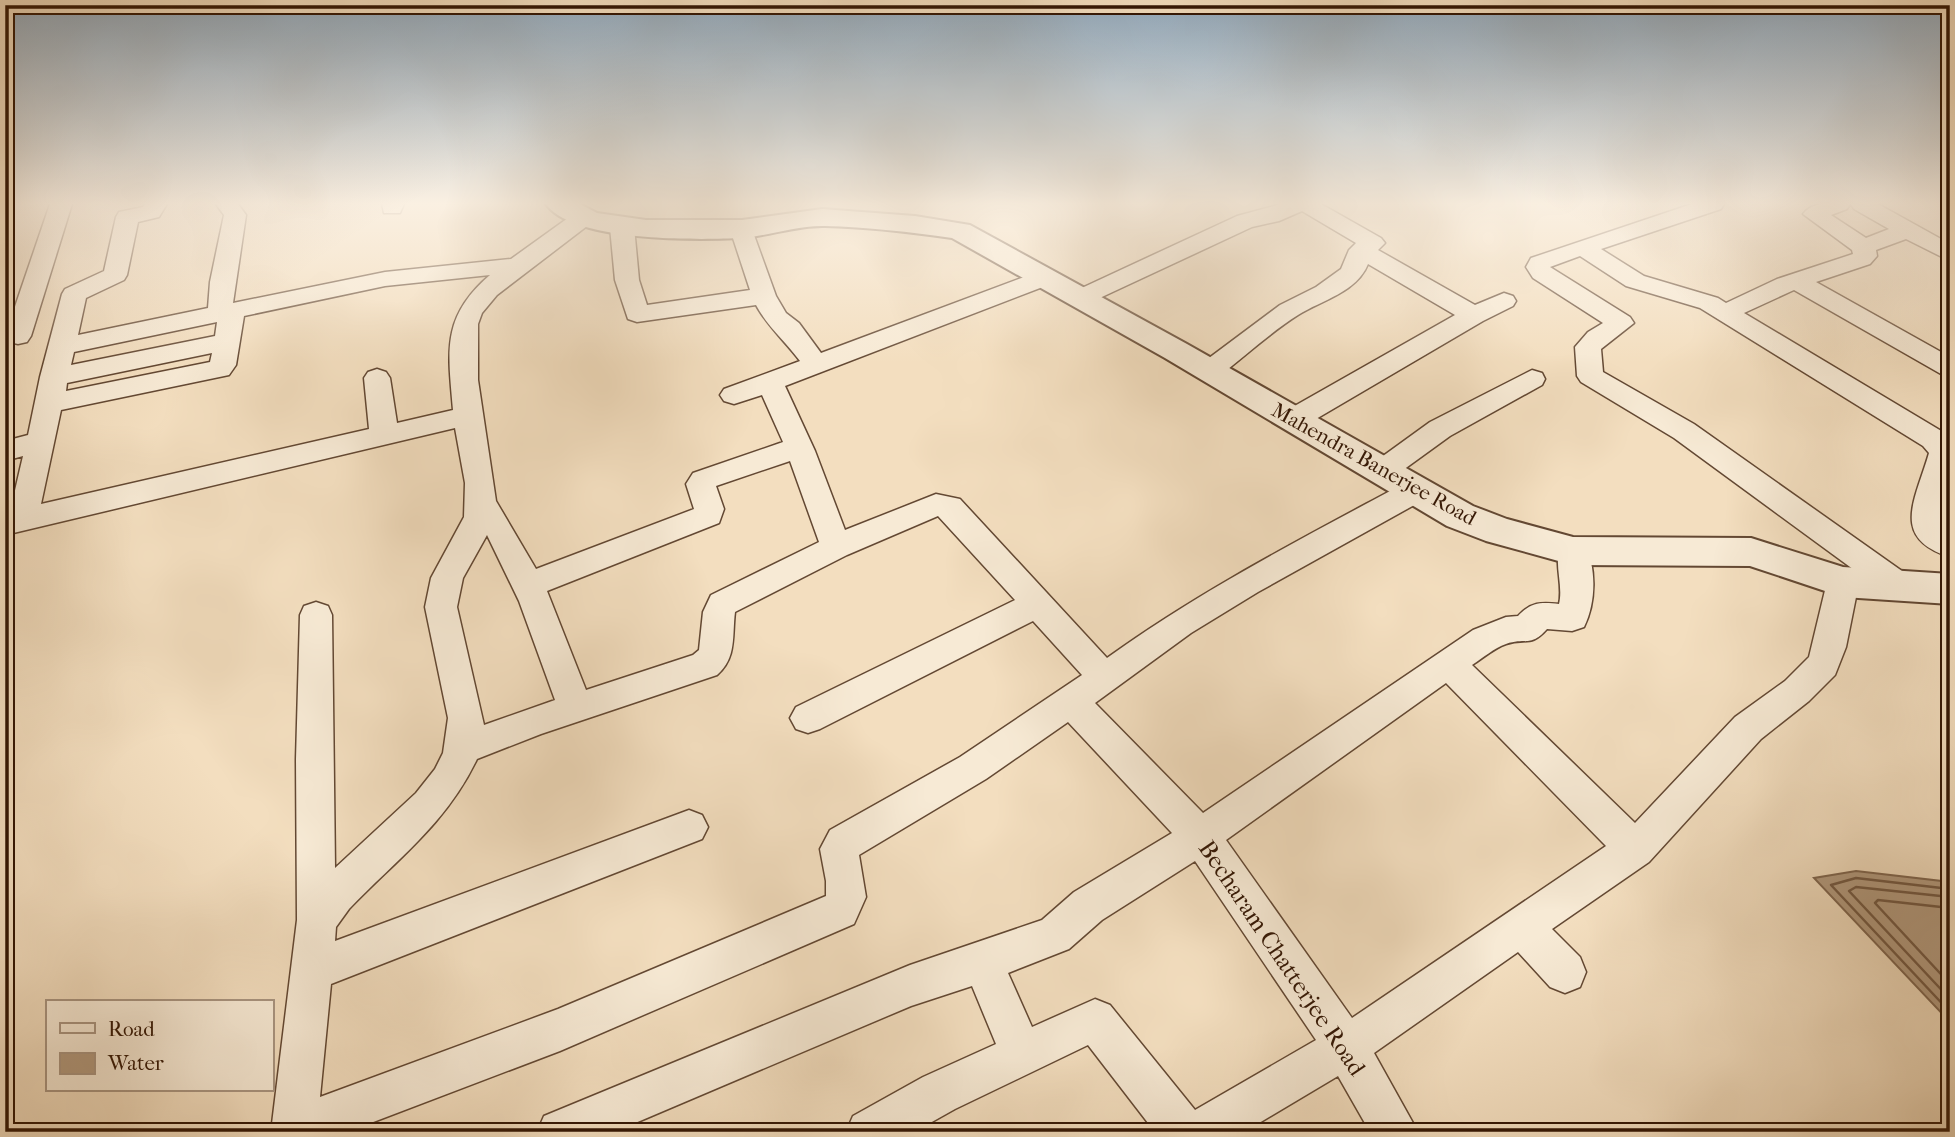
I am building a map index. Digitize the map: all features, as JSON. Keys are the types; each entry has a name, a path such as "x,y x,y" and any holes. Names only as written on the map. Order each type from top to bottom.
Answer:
{"street":[{"path":"44,257 11,338 62,336 226,312 385,279 518,265"},
{"path":"14,521 39,442 74,294 115,275 119,257"},
{"path":"47,404 220,369 229,341 222,282 227,257"},
{"path":"317,920 329,900 350,877 436,799 450,780 465,748 467,723 441,607 444,580 473,530 481,503 468,416 463,337 468,315 480,299 526,257"},
{"path":"625,257 627,280 637,313 764,296"},
{"path":"751,257 764,296 776,318 790,329 816,363"},
{"name":"Mahendra Banerjee Road","path":"1007,257 1210,370 1415,491 1460,516 1486,526 1573,551 1751,552 1843,582 1950,589"},
{"path":"1080,298 1168,257"},
{"path":"1210,370 1289,310 1325,292 1352,273 1358,257"},
{"path":"1373,257 1474,315"},
{"path":"1551,257 1539,263 1538,267 1542,273 1621,323 1597,338 1588,348 1590,376 1684,432 1898,585"},
{"path":"1597,257 1635,282 1689,296 1725,313 1941,447 1943,453 1925,522 1928,531 1950,545"},
{"path":"1725,313 1796,281 1864,257"},
{"path":"734,395 1044,278"},
{"path":"1796,281 1950,368"},
{"path":"1294,419 1474,315 1504,301"},
{"path":"53,377 229,341"},
{"path":"377,378 384,435"},
{"path":"1382,471 1440,429 1532,379"},
{"path":"769,381 799,447 836,547"},
{"path":"14,521 468,416"},
{"path":"5,451 39,442"},
{"path":"527,586 708,515 709,509 701,484 703,480 799,447"},
{"path":"316,615 314,759 317,920 294,1130 560,1030 841,910 847,904 848,895 839,849 844,843 962,774 1105,678 1179,624 1247,583 1415,491"},
{"path":"481,503 495,520 527,586 576,708"},
{"path":"465,748 712,661 717,654 718,611 722,604 836,547 931,506 944,505 1105,678"},
{"path":"560,1132 910,986 1055,935 1088,906 1200,837 1448,663 1504,630 1516,627 1525,630 1539,615 1572,618 1578,593 1573,551"},
{"path":"873,1131 939,1093 1095,1020 1186,1131 1346,1047 1635,849 1748,728 1797,691 1823,665 1843,582"},
{"path":"807,718 1037,604"},
{"path":"1448,663 1635,849"},
{"name":"Becharam Chatterjee Road","path":"1066,704 1200,837 1237,886 1346,1047 1395,1132"},
{"path":"311,971 689,827"},
{"path":"1521,926 1565,972"},
{"path":"983,962 1021,1053"}],"water":[{"path":"1856,871 1950,882 1950,1022 1814,878"}]}
